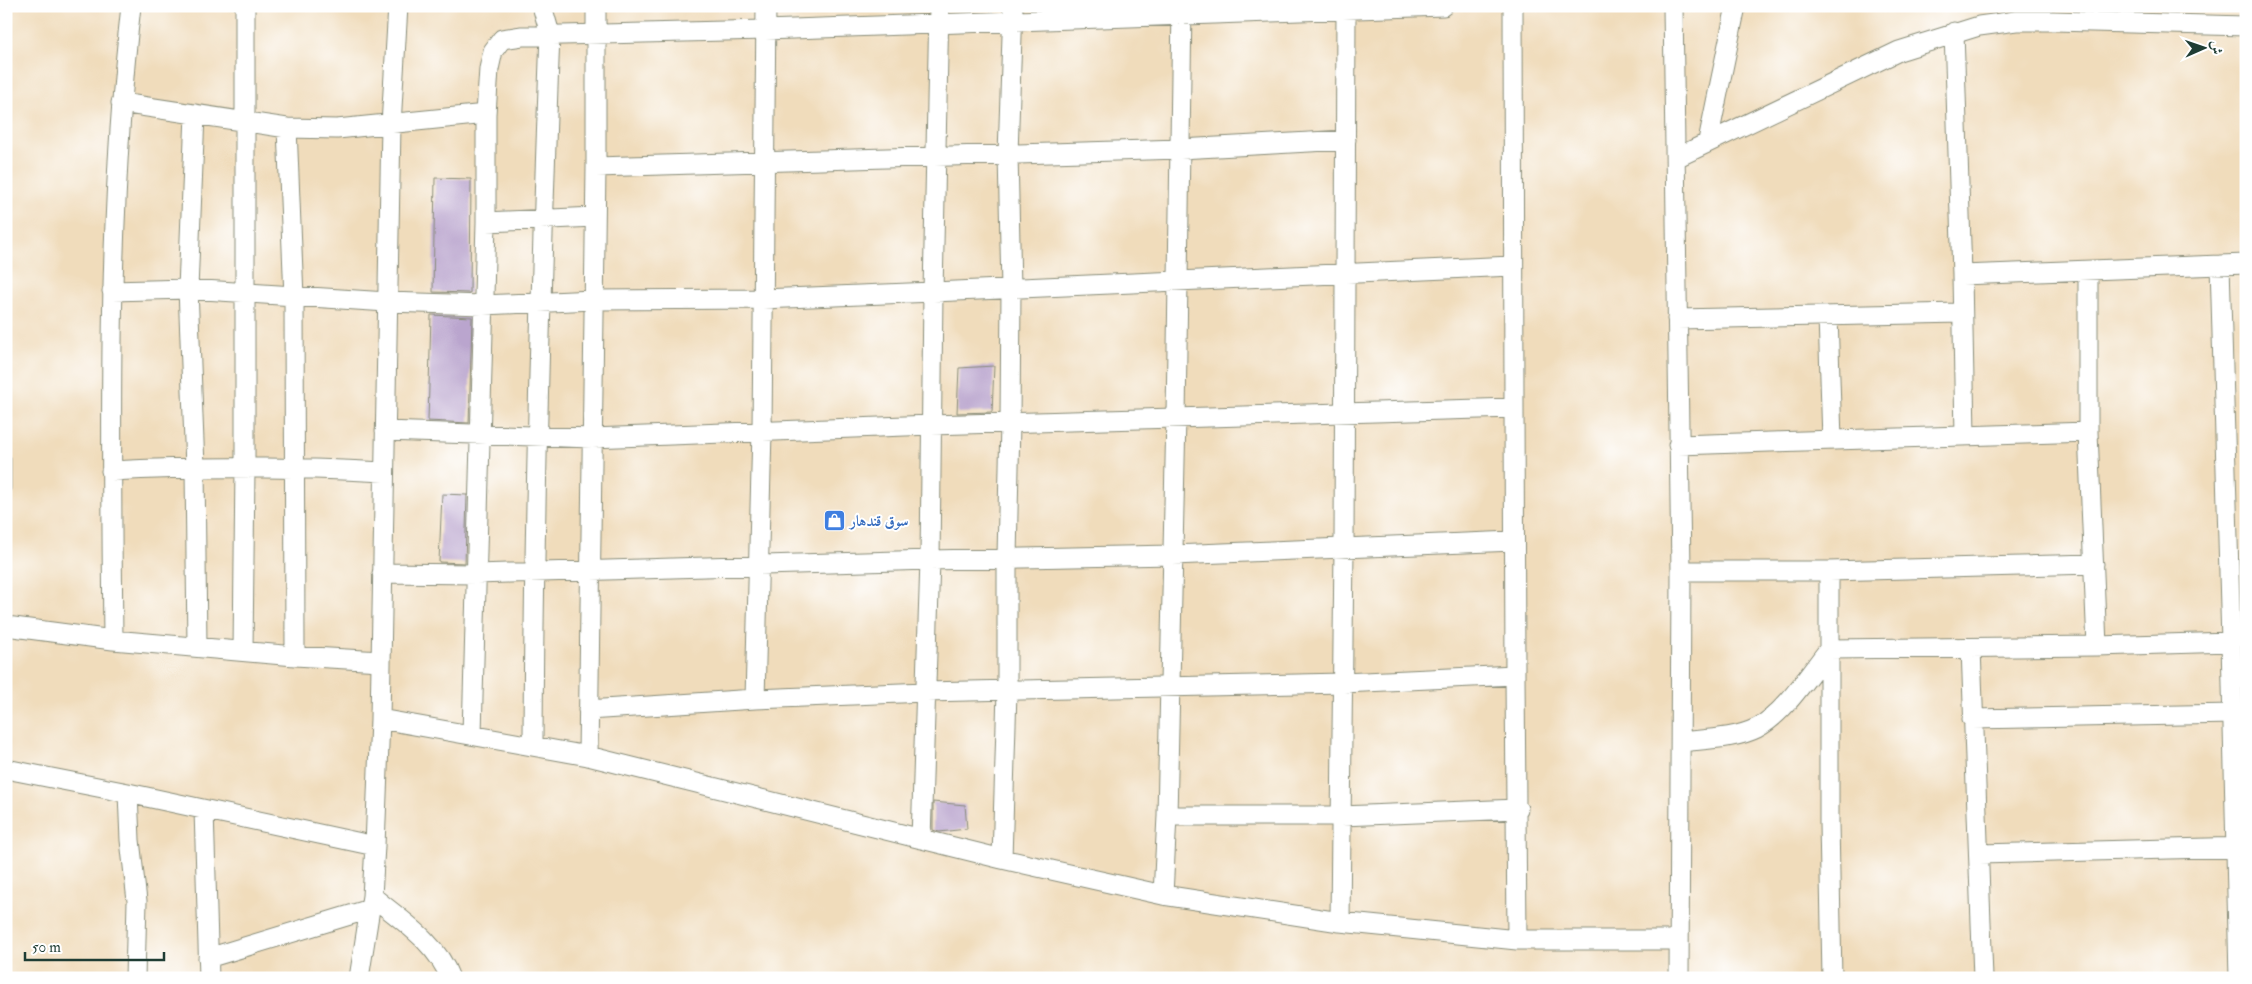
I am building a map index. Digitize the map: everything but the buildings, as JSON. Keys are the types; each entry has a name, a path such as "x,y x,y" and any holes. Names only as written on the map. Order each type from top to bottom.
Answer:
{"street":[{"path":"113,640 111,471 112,291 121,103 131,6"},
{"path":"243,651 245,6"},
{"path":"359,978 371,902 375,846 380,719 391,125 398,6"},
{"path":"533,745 534,572 539,437 540,302 550,34 542,6"},
{"path":"588,756 596,168 596,6"},
{"path":"755,699 762,431 766,6"},
{"path":"472,734 486,222 486,114 489,69 493,51 502,39 550,34 766,30 939,15 1443,6"},
{"path":"1513,6 1512,266 1518,809 1517,940"},
{"path":"1673,6 1681,571 1679,978"},
{"path":"1708,141 1736,6"},
{"path":"1340,922 1345,413 1346,8"},
{"path":"1163,895 1171,687 1182,10"},
{"path":"1002,859 1008,691 1007,558 1011,289 1008,154 1013,14"},
{"path":"921,839 930,560 935,156 939,15"},
{"path":"1676,158 1899,51 1954,32 1979,26 2016,21 2246,26"},
{"path":"1954,32 1965,436"},
{"path":"121,103 287,128 337,129 486,114"},
{"path":"195,114 188,290 195,467 197,647"},
{"path":"287,128 294,297 295,656"},
{"path":"596,168 1180,148 1346,140"},
{"path":"486,222 595,217"},
{"path":"1962,275 2246,264"},
{"path":"112,291 188,290 387,302 483,305 593,300 762,299 1512,266"},
{"path":"2220,266 2231,642 2241,847 2239,978"},
{"path":"2088,271 2088,432 2097,646"},
{"path":"1677,319 1961,313"},
{"path":"1828,316 1832,440"},
{"path":"385,431 592,438 1176,417 1514,408"},
{"path":"1678,445 2088,432"},
{"path":"111,471 195,467 294,467 384,472"},
{"path":"382,573 476,574 930,560 1173,555 1514,541"},
{"path":"1681,571 1829,571 2094,564"},
{"path":"1829,571 1829,823 1832,978"},
{"path":"6,626 113,640 295,656 381,661"},
{"path":"1681,742 1739,734 1770,720 1829,649 2097,646 2231,642"},
{"path":"1971,648 1972,719 1984,978"},
{"path":"588,710 755,699 925,692 1342,683 1516,675"},
{"path":"1972,719 2234,714"},
{"path":"380,719 588,756 1002,859 1163,895 1340,922 1517,940 1680,940"},
{"path":"6,770 128,793 375,846"},
{"path":"128,793 130,840 138,902 135,978"},
{"path":"1167,816 1341,816 1518,809"},
{"path":"204,810 209,978"},
{"path":"1979,854 2241,847"},
{"path":"208,958 371,902"},
{"path":"371,902 429,944 446,968 450,978"}],"lane":[{"path":"6,459 6,488"}],"place":[{"name":"سوق قندهار","path":"834,521"}]}
